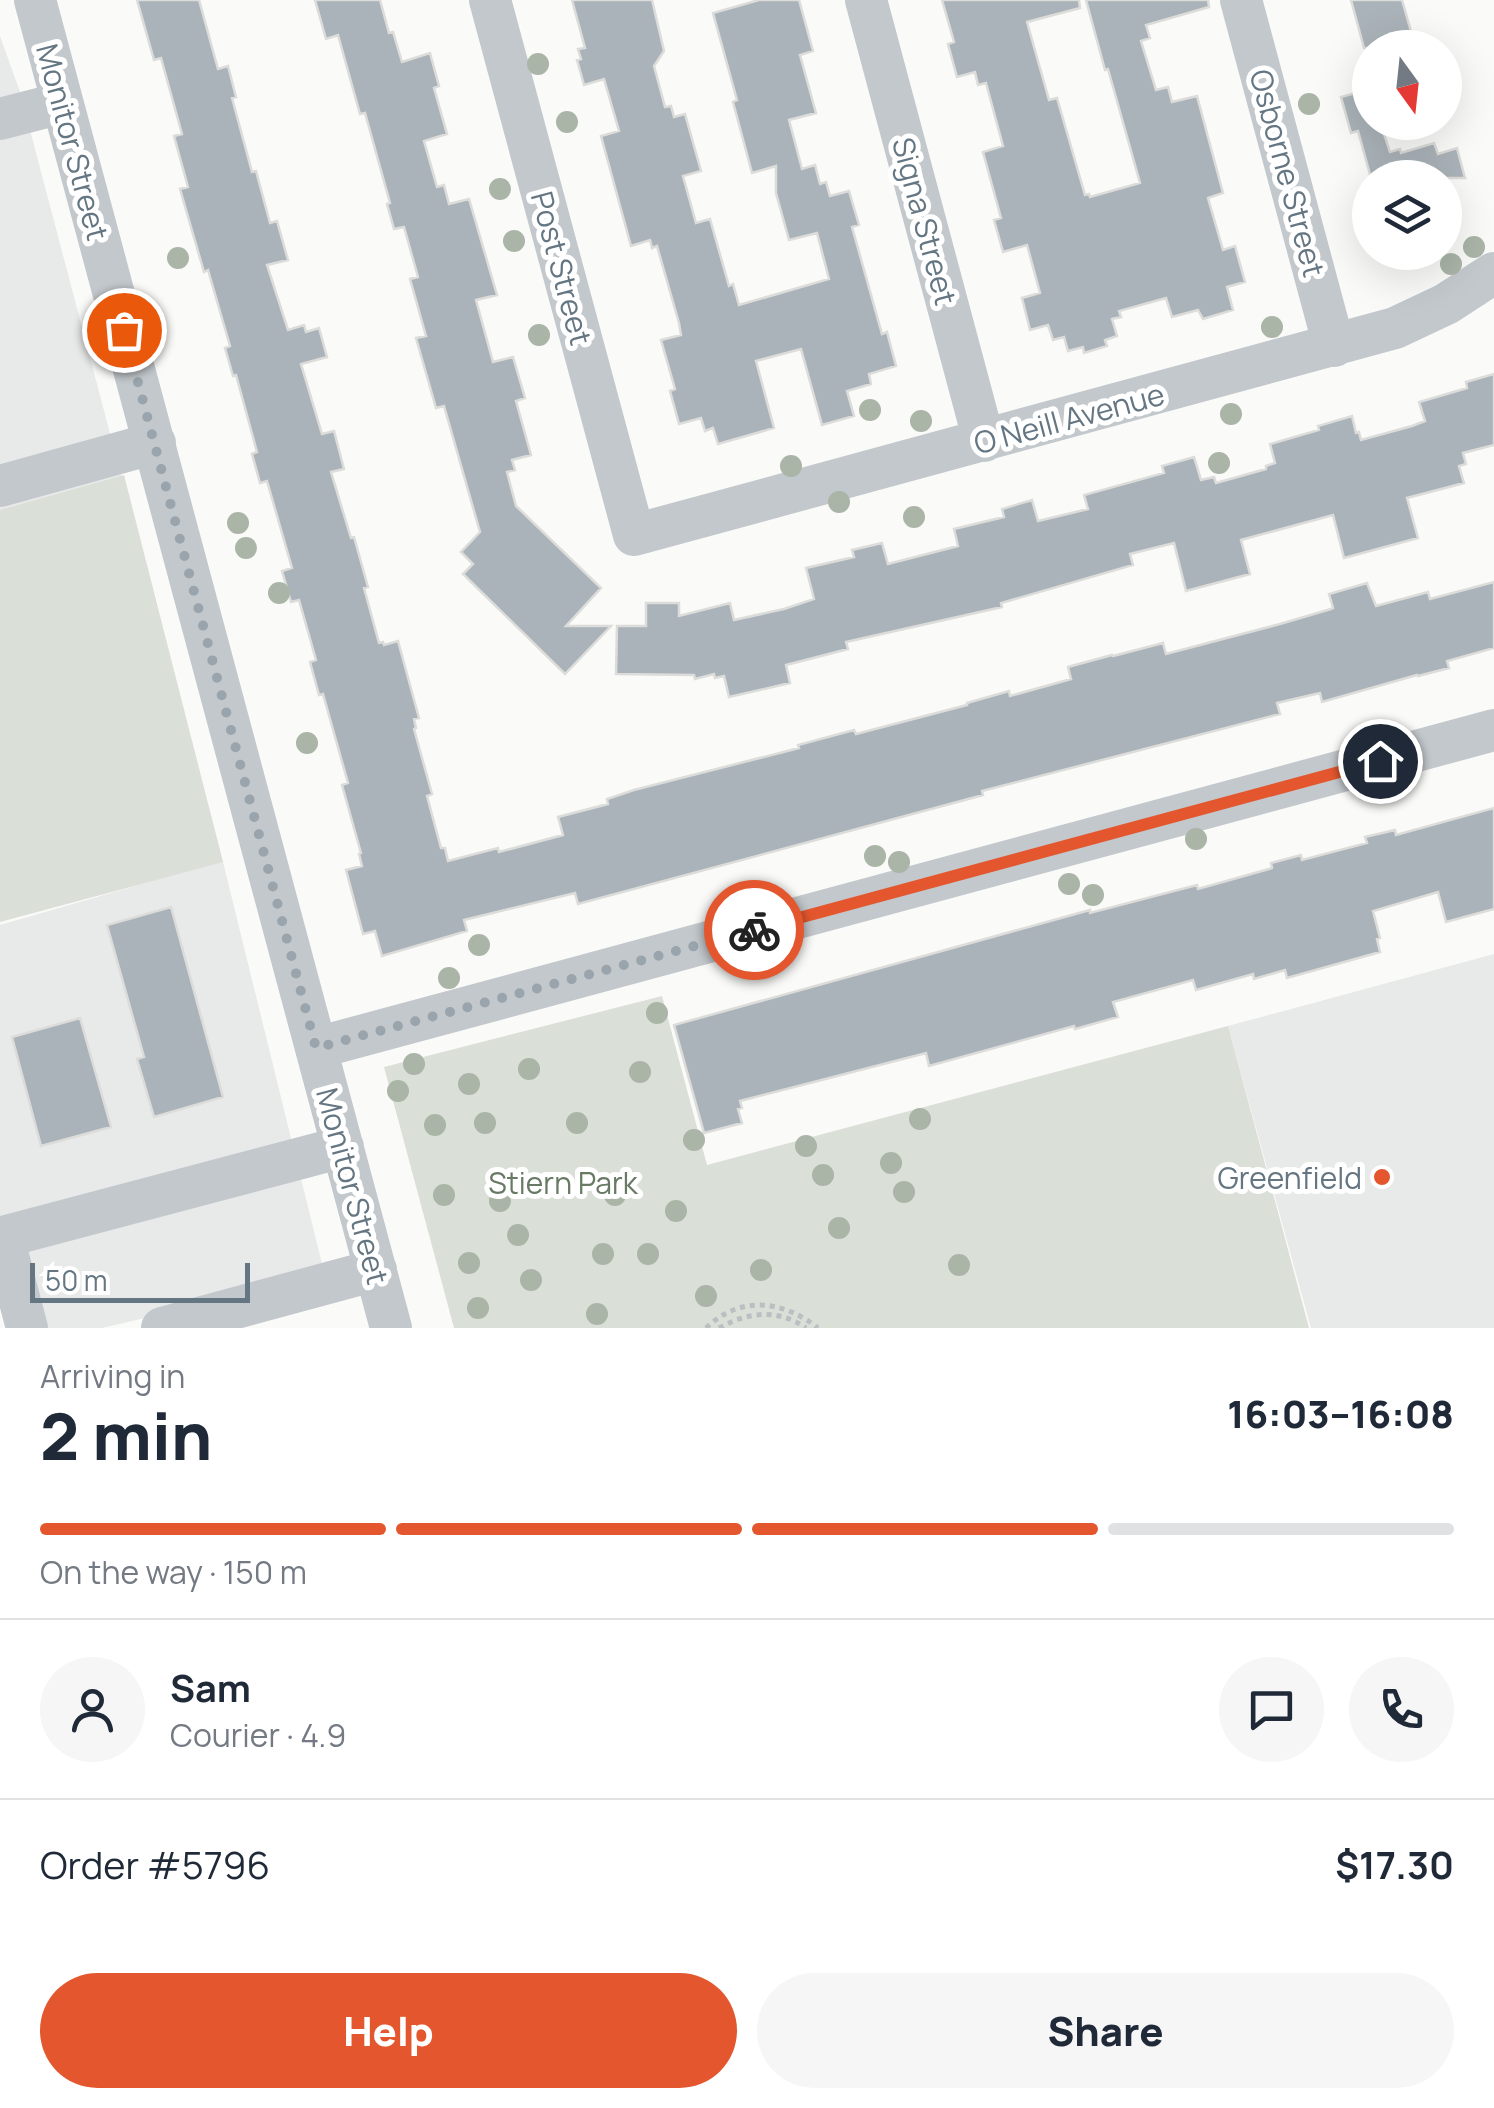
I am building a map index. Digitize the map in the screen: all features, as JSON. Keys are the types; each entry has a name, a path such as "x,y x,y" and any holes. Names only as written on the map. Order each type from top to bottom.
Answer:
{"street":[{"name":"Monitor Street","path":"35,0 391,1328"},
{"name":"Post Street","path":"490,0 634,536"},
{"name":"Signa Street","path":"866,0 984,441"},
{"name":"Osborne Street","path":"1241,0 1334,346"},
{"path":"0,119 62,104"},
{"name":"O Neill Avenue","path":"634,536 1395,328 1446,304 1494,273"},
{"path":"0,486 154,443"},
{"path":"316,1048 1494,730"},
{"path":"27,1328 3,1237 343,1147"},
{"path":"162,1328 376,1270"}],"path":[{"path":"706,1328 732,1310 773,1305 792,1311 818,1328"},
{"path":"718,1328 755,1314 784,1316 806,1328"}],"shaded area":[{"path":"0,36 20,92 223,862 325,1276 102,1328 12,1328 0,1293 0,925 142,884 0,921"},
{"name":"Greenfield","path":"1494,954 1494,1328 1311,1328 1228,1026"}],"green space":[{"path":"124,475 223,862 0,922 0,510"},
{"name":"Stiern Park","path":"662,996 707,1165 1228,1026 1309,1328 454,1328 384,1067"}],"building":[{"path":"137,0 199,0 218,69 228,66 236,97 232,98 252,172 256,171 270,223 277,221 288,260 267,265 288,330 304,325 306,332 319,328 327,357 301,364 322,434 334,431 344,469 331,472 351,538 354,537 379,643 398,641 419,718 414,719 414,729 432,794 427,796 448,861 563,835 558,817 608,804 607,799 634,790 854,730 856,734 1009,691 1010,696 1071,679 1068,667 1112,655 1163,643 1166,654 1331,609 1329,594 1367,583 1376,606 1428,592 1430,599 1494,582 1494,648 1447,661 1449,668 1322,702 1320,693 1277,703 1280,714 982,791 983,795 578,904 575,893 464,920 467,931 382,956 375,931 363,934 346,870 362,866 342,785 348,783 310,662 316,660 299,600 291,602 282,571 292,568 267,481 260,483 252,454 257,452 225,348 230,346 180,189 188,187 174,136 182,134 161,58 154,60"},
{"path":"315,0 380,0 402,62 430,53 439,86 434,88 447,134 424,141 437,187 444,185 449,204 469,199 497,295 476,300 493,362 513,357 525,398 516,401 531,455 512,460 515,470 507,472 516,506 601,588 566,626 611,626 565,674 463,574 473,564 461,552 480,532 444,406 436,408 416,338 426,336 410,279 418,277 404,227 394,229 365,113 360,114 338,35 326,39"},
{"path":"572,0 652,0 664,51 654,66 665,107 671,106 674,117 685,114 701,171 683,176 696,223 710,219 729,286 733,284 739,305 829,279 817,233 789,240 776,193 776,166 752,173 713,13 759,0 799,0 813,51 800,55 816,113 789,120 802,169 815,165 820,184 826,182 830,196 849,191 859,225 852,227 882,334 887,332 896,366 869,374 871,384 847,391 854,416 822,425 801,349 756,361 774,428 718,444 713,428 705,431 701,418 679,424 670,391 675,389 661,340 681,335 679,323 657,246 652,248 650,240 631,246 601,136 619,131 604,79 584,85 577,60 581,59 578,49 585,48"},
{"path":"942,0 1079,0 1080,8 1027,22 1049,100 1057,98 1085,195 1090,197 1140,183 1086,0 1208,0 1209,7 1146,25 1150,38 1141,41 1156,90 1168,87 1172,102 1197,96 1223,193 1208,198 1223,250 1235,246 1245,282 1227,287 1233,310 1203,319 1198,310 1172,317 1166,298 1119,311 1121,317 1112,319 1117,336 1105,340 1107,346 1084,353 1083,347 1068,351 1064,337 1053,340 1048,325 1030,330 1022,298 1040,293 1027,245 1003,252 994,220 1001,218 983,152 1003,146 986,83 978,85 975,72 957,77 948,44 954,42"},
{"path":"1351,0 1402,0 1411,30 1359,30"},
{"path":"1352,94 1352,133 1351,133 1341,97"},
{"path":"1360,140 1386,140 1390,152 1400,149 1401,153 1434,143 1438,154 1457,148 1460,160 1366,160"},
{"path":"1494,374 1494,445 1463,453 1466,464 1459,466 1464,483 1407,498 1418,538 1344,558 1333,515 1241,540 1250,574 1186,591 1174,543 1130,554 1133,565 1001,603 1002,607 846,642 848,649 786,665 790,683 729,697 724,676 715,678 714,674 695,679 694,675 616,674 617,626 646,626 646,603 679,603 679,616 730,603 734,620 784,609 814,599 806,568 854,557 852,550 882,543 888,564 958,546 954,529 1004,517 1002,509 1032,500 1038,521 1088,509 1084,495 1164,473 1162,466 1194,457 1201,480 1214,477 1216,483 1266,469 1275,463 1270,444 1319,430 1318,426 1352,416 1361,440 1425,421 1419,402 1467,388 1466,382"},
{"path":"1494,808 1494,909 1446,922 1438,892 1373,911 1380,952 1287,978 1285,970 1254,979 1253,974 1196,990 1193,980 1113,1002 1118,1017 1075,1029 1074,1026 929,1066 926,1053 740,1101 742,1123 704,1133 674,1025 1090,910 1197,885 1198,889 1272,868 1271,863 1301,855 1302,860 1367,843 1365,837 1395,830 1396,835"},
{"path":"171,907 223,1097 154,1117 137,1059 144,1057 107,925"},
{"path":"80,1018 111,1127 41,1146 12,1037"}],"way so far":[{"path":"124,330 316,1048 754,930"}],"place":[{"name":"Greenfield","path":"1382,1177"}],"route":[{"path":"754,930 1380,761"}]}
